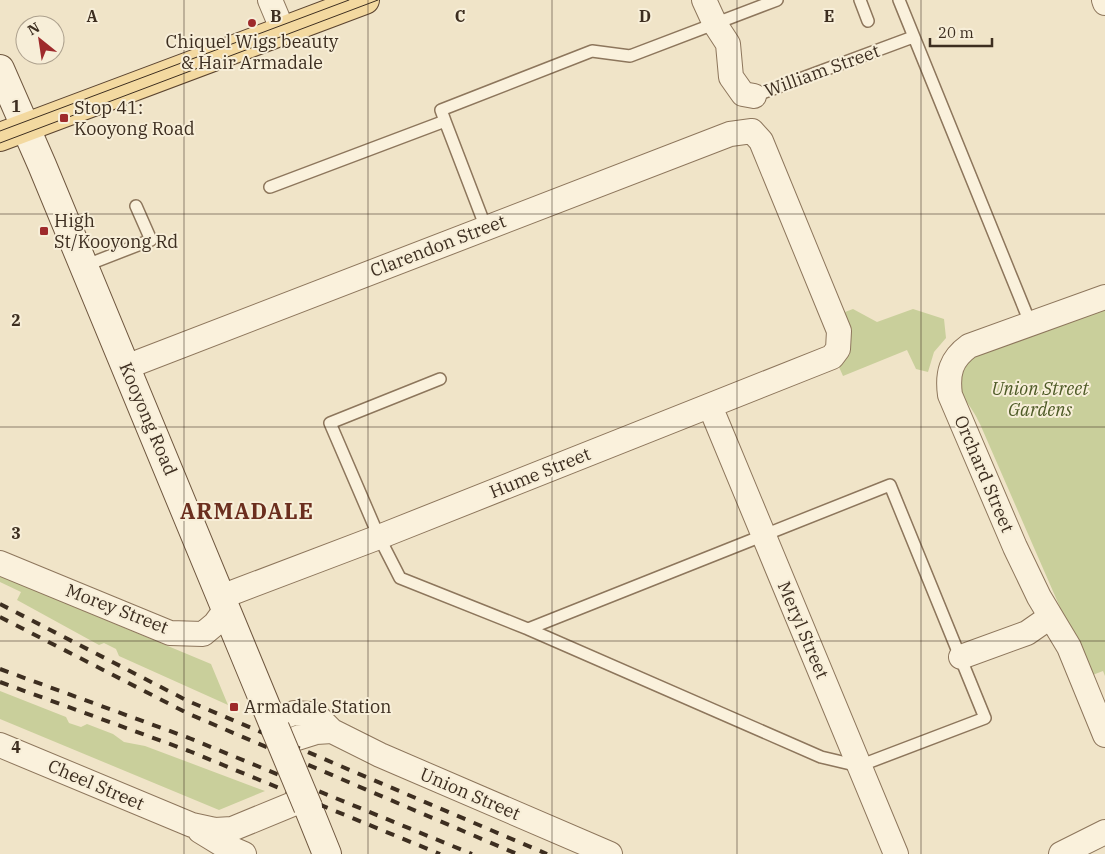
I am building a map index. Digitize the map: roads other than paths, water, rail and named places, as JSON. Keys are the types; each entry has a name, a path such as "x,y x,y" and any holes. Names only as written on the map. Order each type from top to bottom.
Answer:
{"main road":[{"path":"0,137 365,0"}],"street":[{"path":"270,0 283,31"},
{"name":"William Street","path":"704,0 715,24 728,44 731,76 743,94 754,96"},
{"name":"Kooyong Road","path":"0,69 224,603 281,729 303,803 327,854"},
{"name":"Clarendon Street","path":"126,367 730,134 752,131 761,141 839,332"},
{"name":"Orchard Street","path":"1105,297 969,346 959,353 951,364 948,381 950,394 1011,538 1039,597 1069,647 1105,735"},
{"name":"Hume Street","path":"224,603 379,537 823,362 832,357 838,349 839,332"},
{"name":"Meryl Street","path":"710,406 896,854"},
{"name":"Morey Street","path":"0,562 170,633 203,634 215,624 224,603"},
{"path":"961,657 1027,633 1050,616"},
{"name":"Union Street","path":"281,729 294,713 318,716 332,731 380,755 610,854"},
{"name":"Cheel Street","path":"0,746 192,826 222,845 244,854"},
{"name":"Cheel Street","path":"192,826 215,830 232,829 303,803"},
{"path":"1065,852 1105,832"},
{"path":"1065,852 1105,845"}],"lane":[{"path":"486,228 440,110 592,51 630,56 777,0"},
{"path":"860,0 868,21"},
{"path":"899,0 1031,325"},
{"name":"William Street","path":"754,96 913,37"},
{"path":"270,187 444,120"},
{"path":"84,266 151,240 136,206"},
{"path":"440,379 330,423 379,537 400,578 528,629 821,757 860,766 986,718 890,485 528,629"}],"tram line":[{"path":"0,131 349,0"},
{"path":"0,143 378,0"}],"railway":[{"path":"0,604 188,701 547,854"},
{"path":"0,617 189,714 517,854"},
{"path":"0,669 189,738 472,854"},
{"path":"0,682 189,751 440,854"}],"place":[{"name":"Chiquel Wigs beauty & Hair Armadale","path":"252,23"},
{"name":"Stop 41: Kooyong Road","path":"64,118"},
{"name":"High St/Kooyong Rd","path":"44,231"},
{"name":"Armadale Station","path":"234,707"}],"district":[{"name":"ARMADALE","path":"247,511"}],"park label":[{"name":"Union Street Gardens","path":"1040,399"}]}
